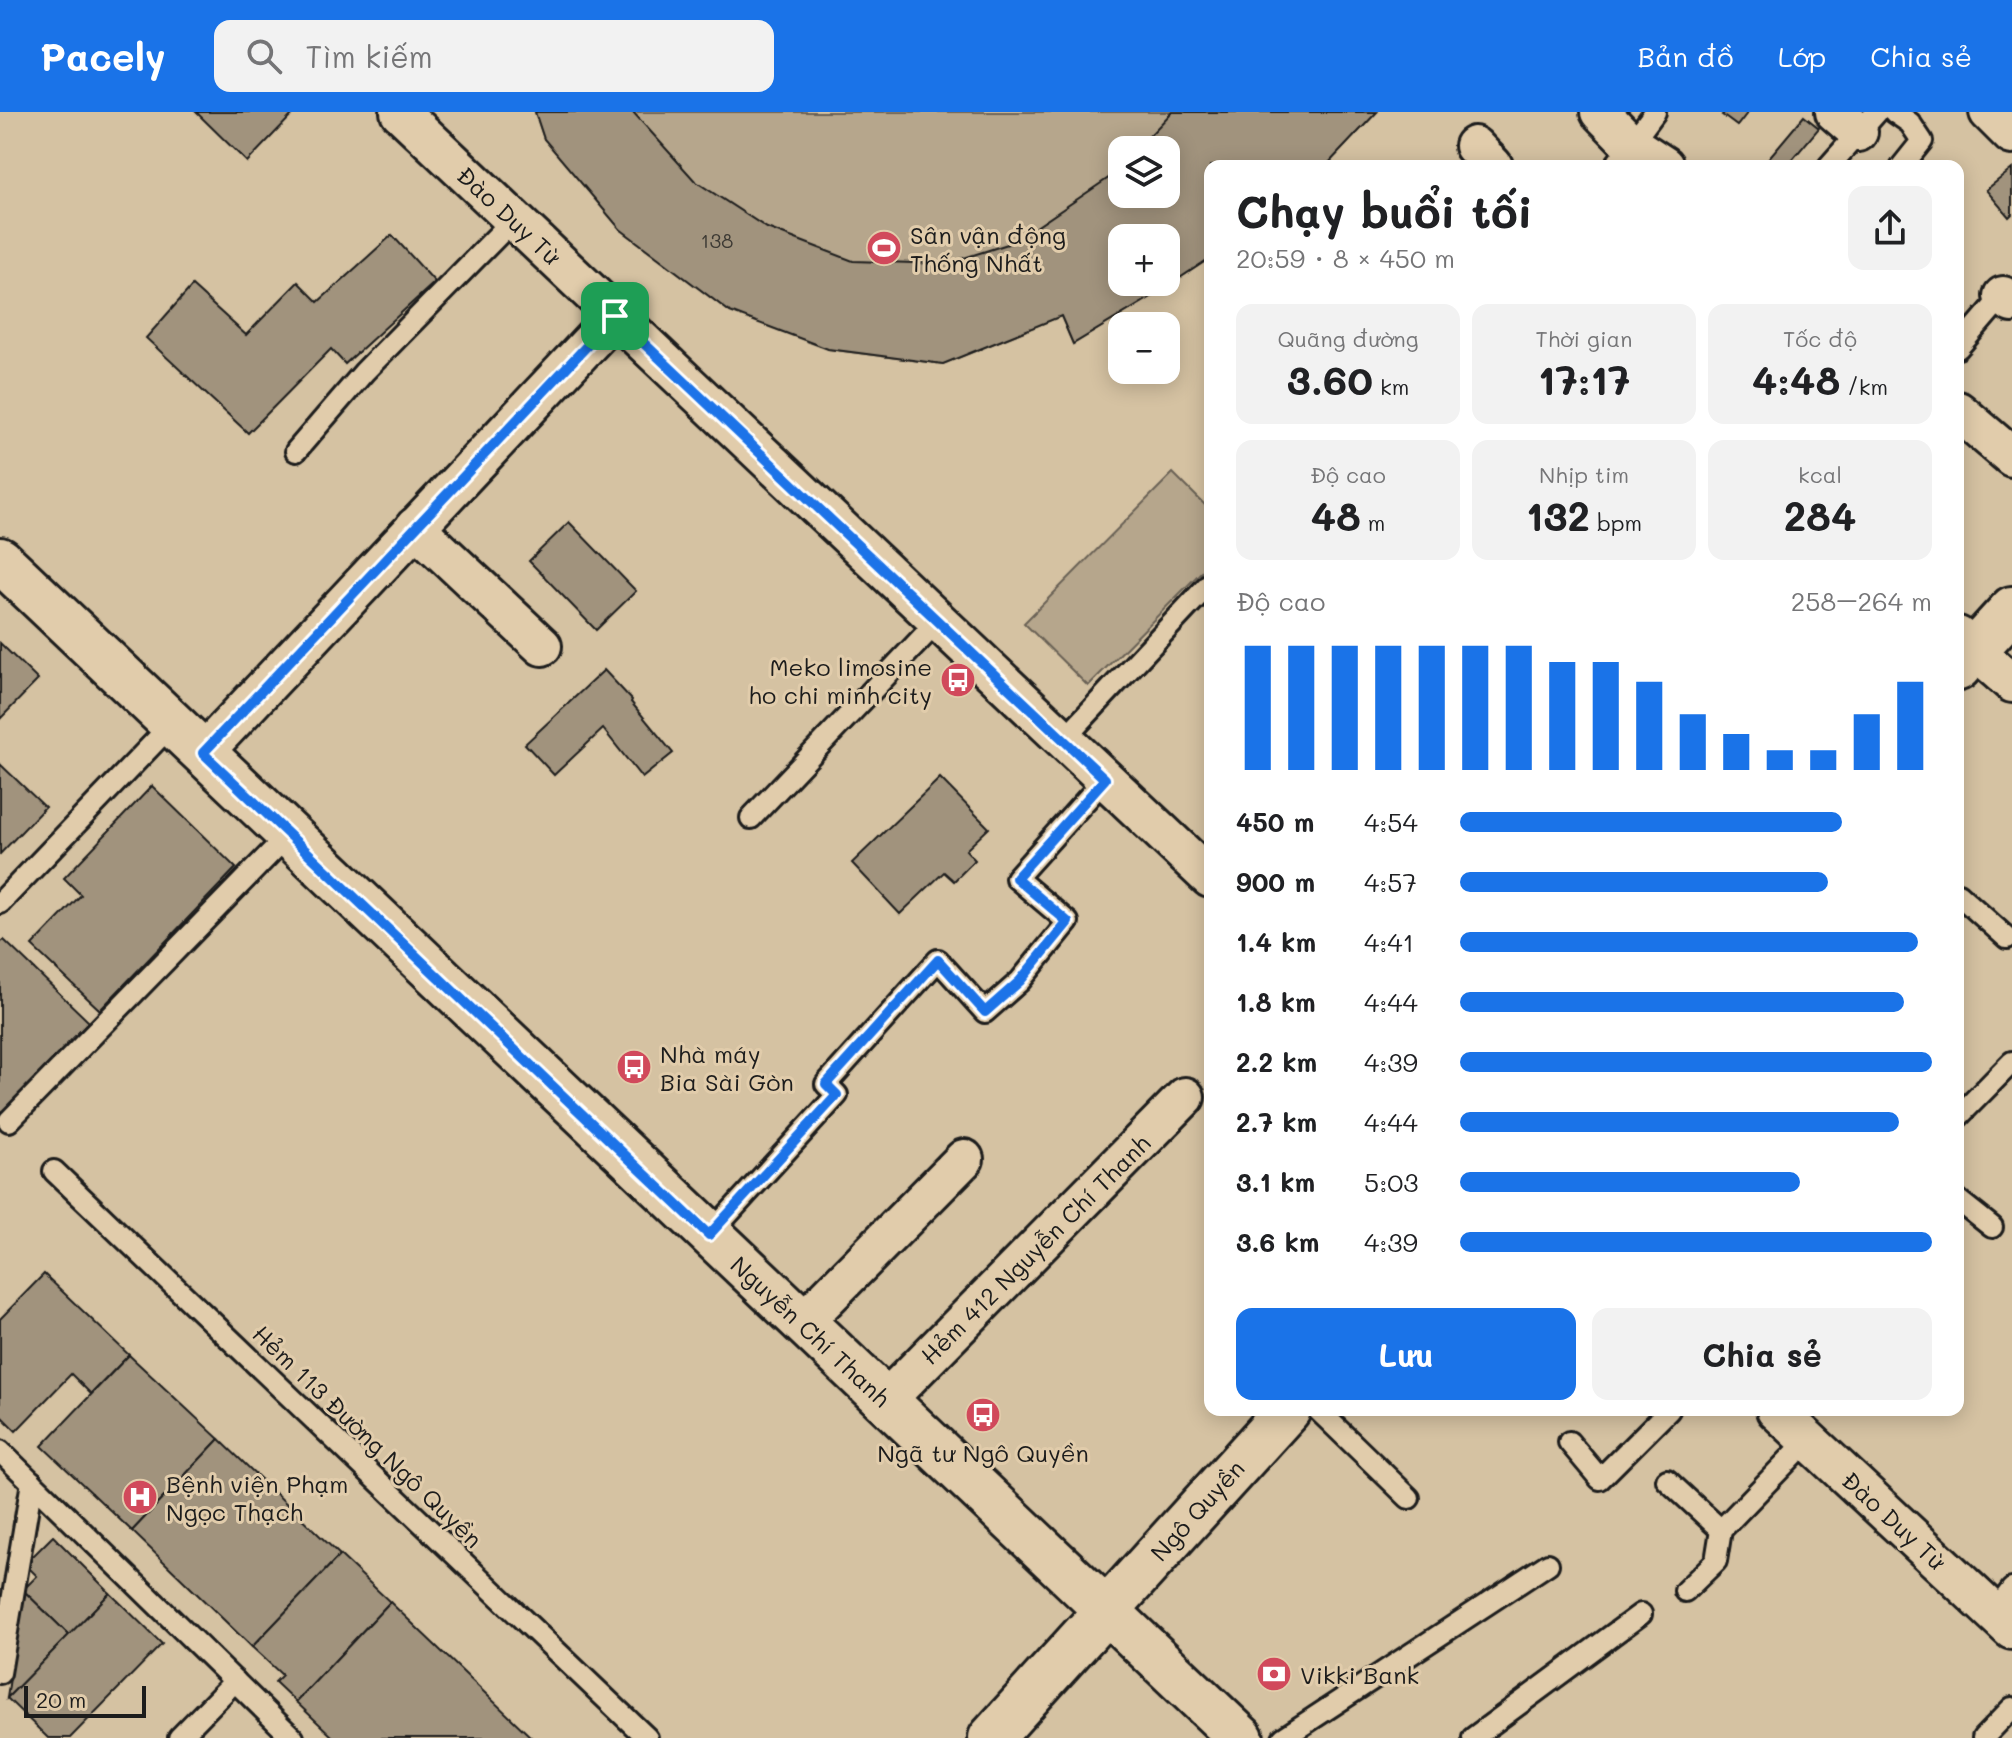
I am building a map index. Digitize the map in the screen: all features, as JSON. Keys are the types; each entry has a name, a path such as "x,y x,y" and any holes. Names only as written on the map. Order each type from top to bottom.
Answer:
{"main road":[{"name":"Nguyễn Chí Thanh","path":"0,560 1241,1738"},
{"path":"1964,651 2012,609"},
{"name":"Ngô Quyền","path":"991,1738 1283,1416"}],"street":[{"name":"Đào Duy Từ","path":"400,112 1204,872"},
{"path":"1600,112 1624,156"},
{"path":"1989,112 2012,135"},
{"path":"203,753 615,316"},
{"path":"1964,416 2012,457"},
{"path":"415,527 542,646"},
{"path":"1964,651 2012,683"},
{"name":"Hẻm 412 Nguyễn Chí Thanh","path":"885,1401 1185,1097"},
{"path":"802,1323 964,1159"},
{"name":"Đào Duy Từ","path":"1782,1416 2006,1611"}],"lane":[{"path":"1624,156 1655,112"},
{"path":"1907,116 1922,141 1907,160"},
{"path":"1833,160 1857,119"},
{"path":"296,451 364,372 514,219"},
{"path":"1964,342 2009,294"},
{"path":"1064,739 1204,589"},
{"path":"751,818 938,621"},
{"path":"0,903 172,724"},
{"path":"709,1235 837,1095 826,1084 938,960 985,1012 1020,981 1068,922 1016,878 1105,779"},
{"path":"9,1121 288,835"},
{"path":"1964,899 2007,938"},
{"path":"1964,1111 2011,1063"},
{"name":"Hẻm 113 Đường Ngô Quyền","path":"54,1171 647,1738"},
{"path":"1964,1205 1992,1227"},
{"path":"1324,1416 1409,1498"},
{"path":"1569,1442 1600,1479 1663,1416"},
{"path":"1685,1591 1716,1561 1721,1530 1808,1440"},
{"path":"0,1451 293,1738"},
{"path":"1667,1480 1721,1530"},
{"path":"0,1673 32,1482"},
{"path":"1283,1738 1548,1564"},
{"path":"1473,1738 1641,1614"},
{"path":"179,1738 235,1681"},
{"path":"1983,1738 2012,1708"}],"shaded area":[{"name":"Sân vận động Thống Nhất","path":"535,112 1377,112 1332,160 1204,160 1204,262 1180,278 1180,224 1108,224 1108,296 1153,296 1126,312 1108,312 1108,323 1073,344 1061,316 943,364 828,349 544,139"},
{"path":"1173,473 1204,504 1204,569 1088,686 1024,623"}],"building":[{"path":"196,112 295,112 247,162"},
{"path":"535,112 633,112 695,181 767,228 853,261 945,264 1014,242 1108,178 1108,208 1180,208 1180,136 1149,136 1172,112 1377,112 1332,160 1204,160 1204,262 1180,278 1180,224 1108,224 1108,296 1153,296 1126,312 1108,312 1108,323 1073,344 1061,316 943,364 828,349 730,312 620,229 544,139"},
{"path":"1725,112 1748,112 1737,126 1722,115"},
{"path":"1804,116 1819,128 1792,160 1767,160"},
{"path":"2012,169 2012,214 2009,217 1986,190"},
{"path":"392,235 435,282 345,364 331,349 248,433 146,338 192,286 246,335 298,282 318,302"},
{"path":"569,522 636,591 596,630 529,561"},
{"path":"0,643 38,680 0,719"},
{"path":"604,670 673,753 642,778 603,729 554,775 525,744"},
{"path":"0,764 45,807 0,854"},
{"path":"940,778 989,828 966,850 975,860 954,881 944,872 900,914 852,863"},
{"path":"152,786 236,868 100,1010 32,946 81,895 64,878"},
{"path":"4,940 89,1022 0,1115 0,943"},
{"path":"44,1274 129,1355 91,1394 71,1374 16,1431 0,1415 0,1319"},
{"path":"129,1355 219,1439 132,1531 42,1446"},
{"path":"219,1439 340,1555 252,1647 132,1531"},
{"path":"53,1536 110,1593 69,1635 23,1590 37,1576 25,1564"},
{"path":"340,1555 390,1602 296,1702 275,1682 282,1675 252,1647"},
{"path":"23,1590 69,1635 7,1698"},
{"path":"110,1593 162,1644 70,1738 48,1738 7,1698"},
{"path":"390,1602 532,1738 334,1738 296,1702"}],"place":[{"name":"Sân vận động Thống Nhất","path":"884,248"},
{"name":"Meko limosine ho chi minh city","path":"958,680"},
{"name":"Nhà máy Bia Sài Gòn","path":"634,1067"},
{"name":"Ngã tư Ngô Quyền","path":"983,1415"},
{"name":"Bệnh viện Phạm Ngọc Thạch","path":"140,1497"},
{"name":"Vikki Bank","path":"1274,1674"}],"route":[{"path":"615,316 1105,779 1016,878 1068,922 1020,981 985,1012 938,960 826,1084 837,1095 709,1235 203,753 615,316"}]}
